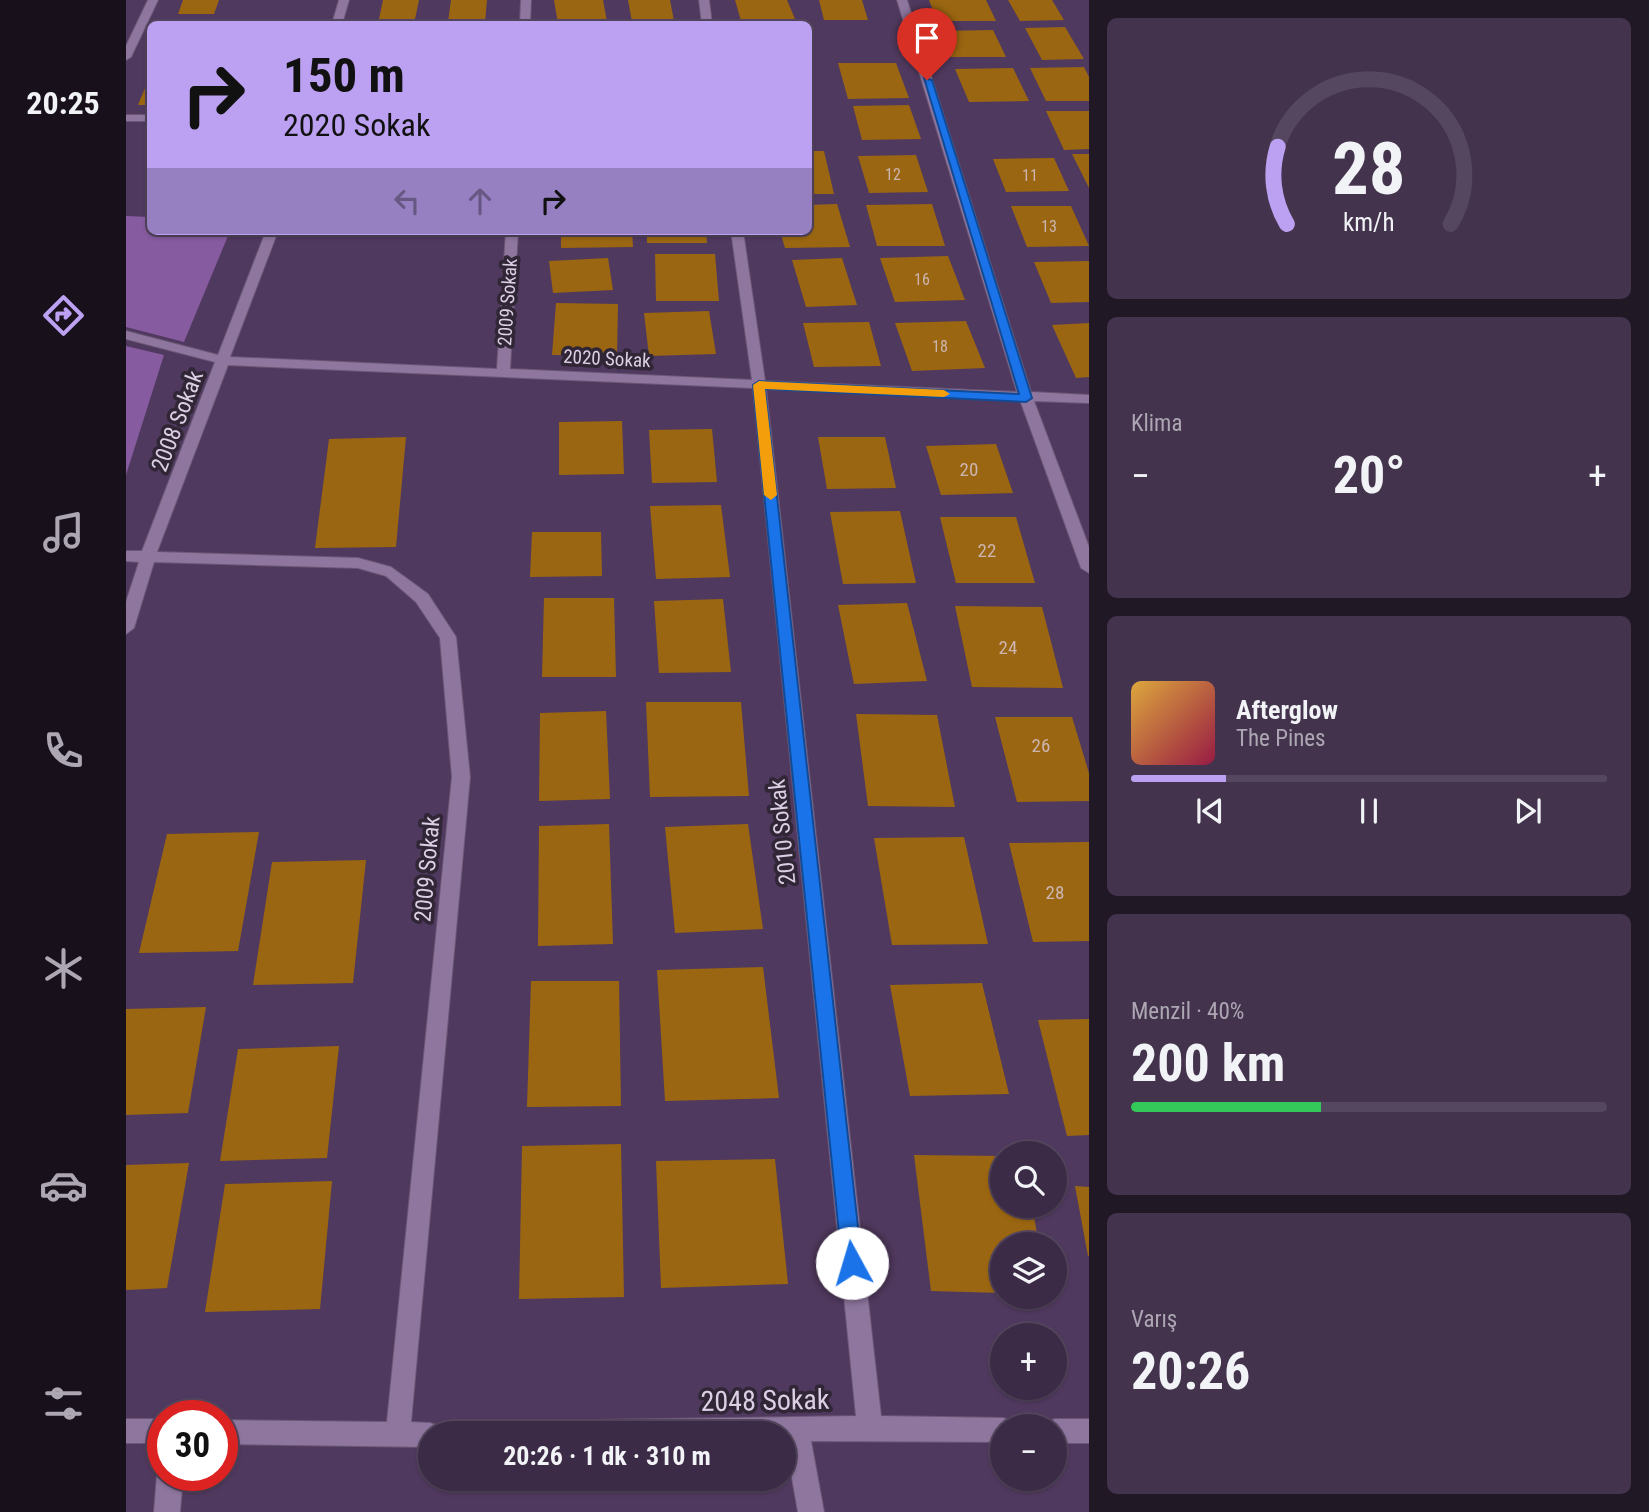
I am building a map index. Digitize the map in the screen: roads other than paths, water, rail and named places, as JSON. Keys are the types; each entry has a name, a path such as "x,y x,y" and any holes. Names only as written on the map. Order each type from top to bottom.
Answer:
{"street":[{"path":"126,57 153,0"},
{"path":"338,21 344,0"},
{"path":"525,21 526,0"},
{"path":"704,0 707,21"},
{"path":"902,0 1026,398 1089,568"},
{"path":"126,118 147,118"},
{"name":"2008 Sokak","path":"126,628 148,556 271,235"},
{"name":"2009 Sokak","path":"503,373 512,235"},
{"name":"2010 Sokak","path":"738,235 759,385 870,1428"},
{"name":"2020 Sokak","path":"126,335 225,360 1089,399"},
{"name":"2009 Sokak","path":"126,556 358,564 391,572 422,597 448,637 461,777 398,1435"},
{"path":"796,1429 811,1512"},
{"name":"2048 Sokak","path":"796,1429 990,1430"},
{"path":"1067,1431 1089,1431"},
{"path":"126,1432 147,1432"},
{"path":"238,1432 418,1435"},
{"path":"167,1512 169,1491"}]}
